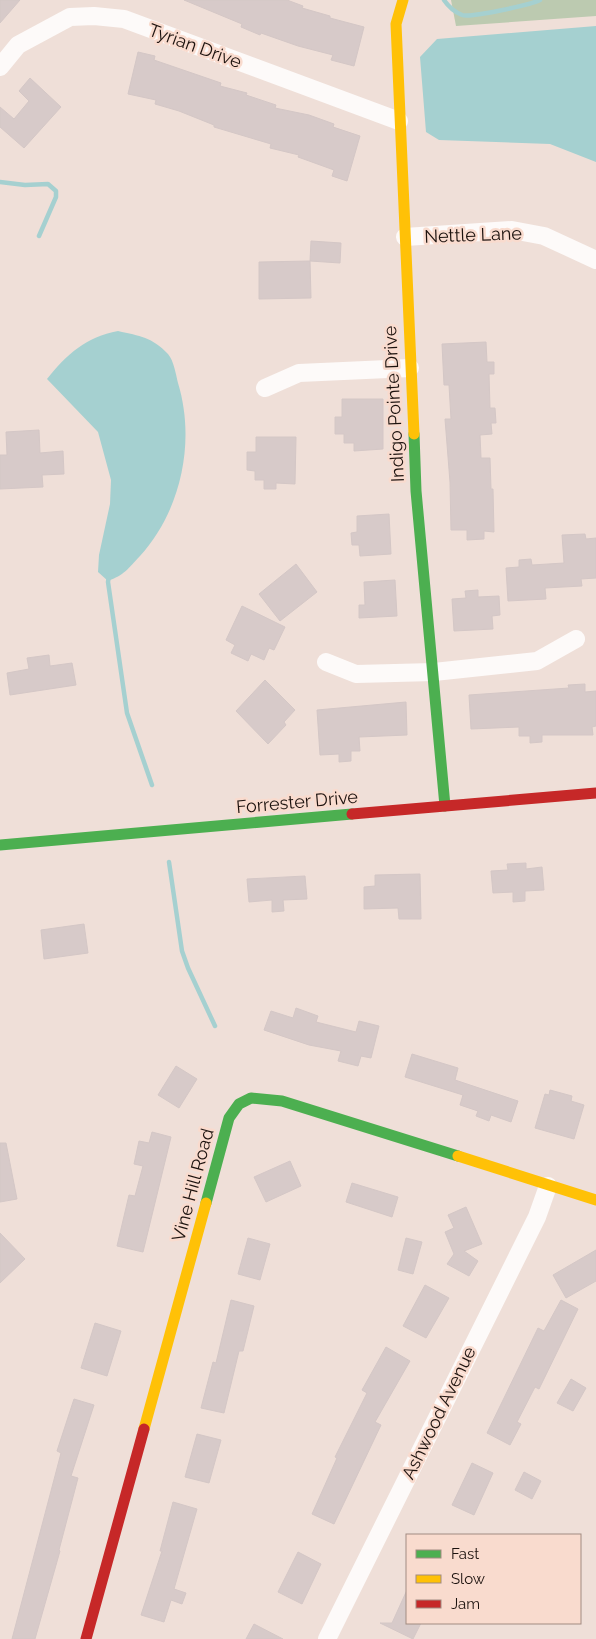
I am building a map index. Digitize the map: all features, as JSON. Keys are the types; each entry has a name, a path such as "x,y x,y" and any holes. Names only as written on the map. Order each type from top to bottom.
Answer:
{"street":[{"name":"Indigo Pointe Drive","path":"403,0 396,24 416,491 445,806"},
{"name":"Tyrian Drive","path":"0,67 18,45 70,17 94,16 124,19 400,121"},
{"name":"Nettle Lane","path":"404,237 512,230 544,236 596,260"},
{"path":"265,388 299,373 410,368"},
{"path":"326,662 356,674 434,672 537,661 576,639"},
{"name":"Forrester Drive","path":"0,844 596,793"},
{"name":"Vine Hill Road","path":"86,1639 229,1118 239,1102 251,1097 282,1101 596,1200"},
{"name":"Ashwood Avenue","path":"327,1639 537,1217 548,1186"}],"green space":[{"path":"451,0 596,0 596,16 456,26"}],"water":[{"path":"596,26 596,162 550,144 439,140 426,132 420,57 437,39"},
{"path":"118,331 139,336 157,344 170,357 175,368 183,406 185,452 175,497 166,518 154,538 129,568 108,581 98,572 99,555 110,504 111,480 98,432 47,379 78,348 96,338"}],"building":[{"path":"0,0 20,0 0,23"},
{"path":"184,0 287,0 303,6 302,8 330,16 330,18 364,27 354,66 331,60 333,55 298,46 261,33 260,35 241,27 242,24"},
{"path":"138,52 155,56 154,60 221,83 220,86 247,93 246,95 276,105 275,108 309,115 334,124 333,127 360,136 347,181 332,176 334,170 298,157 299,155 270,148 271,144 214,127 214,125 179,111 155,104 156,100 128,94"},
{"path":"30,78 61,107 24,148 0,127 0,107 14,119 29,101 19,91"},
{"path":"311,241 341,243 340,263 310,261"},
{"path":"310,261 311,298 259,299 259,262"},
{"path":"486,342 487,362 494,362 494,374 489,374 490,408 495,408 496,423 491,423 492,434 480,435 481,458 490,458 494,532 484,531 484,539 467,540 467,530 451,530 450,482 445,419 451,419 449,385 444,385 442,344"},
{"path":"342,399 383,399 383,449 354,451 354,443 344,443 344,434 335,434 335,417 342,417"},
{"path":"39,430 40,453 63,451 64,474 42,475 43,487 0,489 0,455 7,455 6,432"},
{"path":"256,437 296,437 295,484 276,483 276,489 264,489 264,480 255,480 255,471 247,470 247,452 256,452"},
{"path":"389,514 391,554 360,556 359,545 352,545 351,533 357,532 357,516"},
{"path":"585,534 586,539 596,538 596,578 581,579 582,586 545,588 546,599 508,601 506,568 519,567 519,560 531,559 532,565 564,563 562,535"},
{"path":"296,564 317,592 280,621 259,594"},
{"path":"395,580 397,616 359,618 359,605 365,605 364,582"},
{"path":"478,590 478,597 499,596 500,615 492,616 493,629 454,631 452,599 466,598 465,591"},
{"path":"242,606 285,627 274,650 269,648 264,660 251,654 248,661 231,653 235,645 226,640"},
{"path":"49,655 50,666 72,663 76,685 10,695 7,673 29,669 27,658"},
{"path":"265,680 295,710 284,722 286,725 268,744 236,711"},
{"path":"585,684 585,692 596,691 596,726 592,727 593,735 542,735 542,742 530,743 530,736 519,736 519,727 471,729 469,695 569,688 568,685"},
{"path":"406,702 407,735 359,737 360,751 351,751 351,761 339,762 339,754 320,755 317,710"},
{"path":"526,863 526,869 542,867 544,890 525,891 525,901 513,902 513,892 493,893 491,871 508,870 507,864"},
{"path":"420,874 421,919 399,919 398,908 364,909 364,887 375,886 375,875"},
{"path":"305,876 307,899 283,900 284,911 272,912 272,900 249,902 247,879"},
{"path":"84,924 88,953 44,959 41,930"},
{"path":"296,1008 318,1016 316,1022 356,1032 359,1021 379,1026 371,1058 361,1056 358,1066 338,1061 341,1051 309,1045 264,1030 271,1011 293,1018"},
{"path":"412,1054 458,1068 455,1080 518,1101 511,1122 491,1115 489,1121 476,1116 478,1111 460,1105 463,1095 405,1077"},
{"path":"176,1066 197,1079 179,1108 158,1095"},
{"path":"550,1090 572,1096 571,1101 584,1105 574,1139 535,1128 545,1094 549,1095"},
{"path":"152,1132 171,1137 143,1252 117,1246 129,1195 135,1196 143,1166 134,1164 139,1141 149,1143"},
{"path":"0,1143 6,1143 17,1199 0,1202"},
{"path":"290,1161 301,1186 266,1202 254,1177"},
{"path":"352,1183 398,1197 392,1217 346,1202"},
{"path":"466,1207 482,1244 464,1251 478,1261 469,1276 447,1264 454,1254 445,1232 454,1228 448,1215"},
{"path":"0,1233 25,1259 0,1283"},
{"path":"248,1238 270,1244 260,1280 238,1274"},
{"path":"406,1238 422,1242 413,1274 398,1270"},
{"path":"596,1250 596,1281 566,1298 553,1275"},
{"path":"425,1285 449,1298 426,1338 403,1326"},
{"path":"231,1300 254,1306 243,1351 239,1351 224,1413 201,1408 213,1362 216,1363"},
{"path":"561,1300 578,1309 539,1389 535,1387 517,1422 521,1424 510,1445 487,1433 538,1328 544,1331"},
{"path":"95,1323 121,1331 107,1376 81,1368"},
{"path":"386,1347 410,1361 375,1422 381,1425 334,1524 312,1514 337,1458 335,1457 367,1393 362,1390"},
{"path":"571,1379 586,1388 573,1411 557,1403"},
{"path":"74,1399 94,1405 71,1476 78,1478 60,1551 35,1639 12,1639 61,1453 57,1451"},
{"path":"197,1434 221,1440 209,1483 185,1477"},
{"path":"472,1463 493,1473 474,1515 452,1505"},
{"path":"524,1472 541,1481 532,1499 515,1490"},
{"path":"173,1502 197,1509 174,1589 186,1593 182,1604 171,1600 164,1622 141,1615 162,1551 160,1551"},
{"path":"298,1552 321,1564 302,1604 278,1592"},
{"path":"406,1592 406,1624 420,1624 413,1639 380,1623 392,1623"},
{"path":"254,1624 283,1639 246,1639"}],"waterway":[{"path":"444,0 450,7 462,15 476,15 540,0"},
{"path":"0,182 25,185 48,184 56,191 56,197 39,236"},
{"path":"109,575 108,582 127,713 152,785"},
{"path":"169,862 182,951 215,1026"}],"traffic: fast":[{"path":"414,434 416,491 445,806"},
{"path":"0,845 352,814"},
{"path":"206,1203 229,1118 239,1104 251,1098 282,1101 458,1156"}],"traffic: slow":[{"path":"403,0 396,24 414,434"},
{"path":"458,1156 596,1200"},
{"path":"144,1429 206,1203"}],"traffic: jam":[{"path":"352,814 596,793"},
{"path":"86,1639 144,1429"}]}
